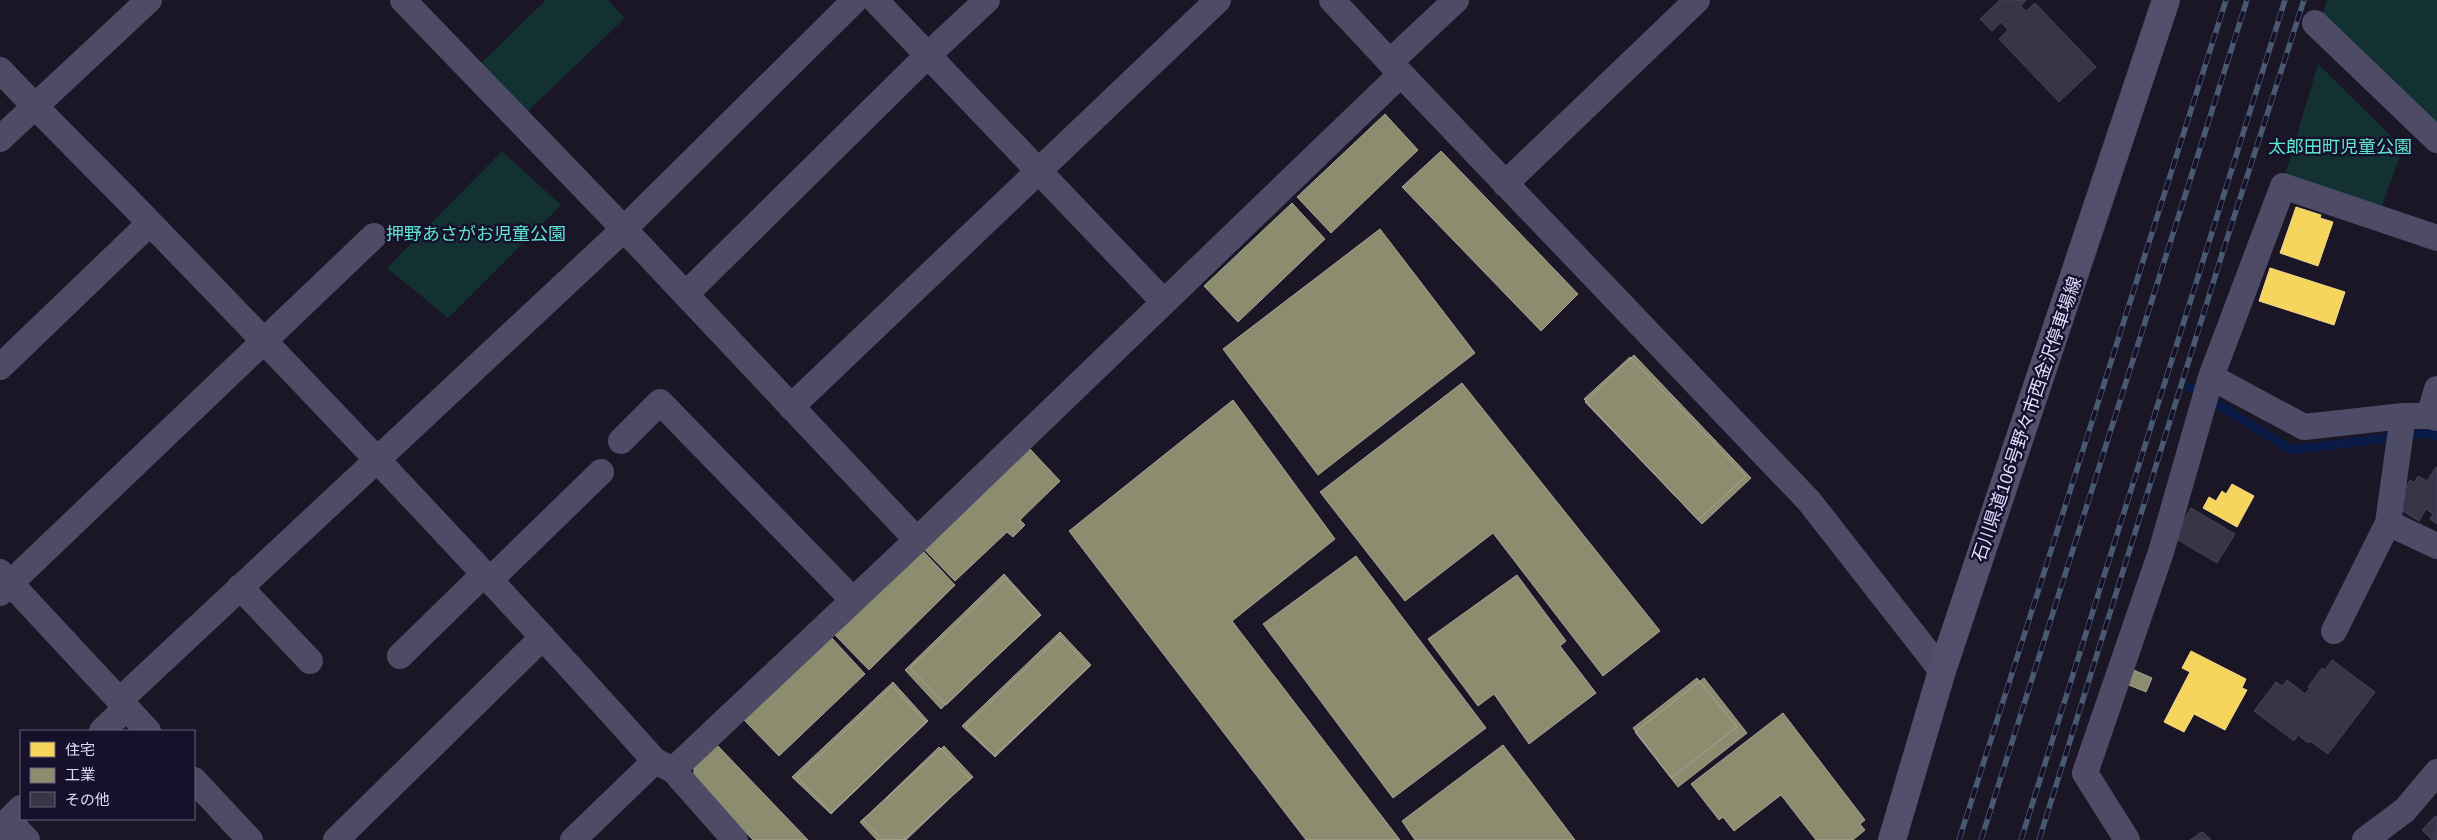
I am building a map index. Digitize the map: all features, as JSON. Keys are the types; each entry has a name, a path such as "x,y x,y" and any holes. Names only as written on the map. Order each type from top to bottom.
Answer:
{"main road":[{"name":"石川県道106号野々市西金沢停車場線","path":"1892,840 1942,670 2166,0"}],"street":[{"path":"0,139 149,0"},
{"path":"402,0 686,294 917,540"},
{"path":"103,730 123,705 240,587 624,229 855,0"},
{"path":"875,0 1164,302"},
{"path":"686,294 928,55 988,0"},
{"path":"792,407 1218,0"},
{"path":"1332,0 1808,501 1942,670"},
{"path":"573,840 664,766 853,600 917,540 1164,302 1395,68 1456,0"},
{"path":"1505,184 1696,0"},
{"path":"2315,23 2437,140"},
{"path":"0,70 150,223 376,459 735,840"},
{"path":"2127,840 2084,773 2161,552 2207,392 2283,186 2437,238"},
{"path":"0,367 150,223"},
{"path":"147,730 3,582 264,342 374,236"},
{"path":"2207,392 2304,427 2401,429 2433,417 2437,389"},
{"path":"621,441 660,402 853,600"},
{"path":"2334,631 2388,523 2401,429"},
{"path":"400,656 601,472"},
{"path":"2388,523 2437,546"},
{"path":"240,587 310,661"},
{"path":"336,840 544,637"},
{"path":"2365,840 2405,810 2437,772"},
{"path":"195,781 250,840"},
{"path":"10,819 27,840"}],"green space":[{"path":"546,0 608,0 625,18 525,114 479,65"},
{"path":"2327,0 2437,0 2437,128 2322,15"},
{"name":"太郎田町児童公園","path":"2318,64 2403,148 2381,208 2285,175"},
{"name":"押野あさがお児童公園","path":"502,151 561,205 448,318 387,268"}],"building: 住宅":[{"path":"2296,207 2321,215 2320,218 2333,222 2318,266 2280,253"},
{"path":"2270,268 2345,292 2334,325 2259,301"},
{"path":"2232,484 2254,496 2237,527 2203,508 2209,497 2216,501 2222,491 2226,494"},
{"path":"2191,651 2246,679 2242,688 2247,690 2225,730 2194,714 2184,732 2164,722 2190,672 2182,668"}],"building: 工業":[{"path":"1385,114 1418,150 1331,233 1297,197"},
{"path":"1441,151 1578,294 1541,331 1402,187"},
{"path":"1292,203 1325,239 1238,322 1204,286"},
{"path":"1380,229 1475,353 1318,475 1223,349"},
{"path":"1634,355 1751,478 1702,524 1585,402"},
{"path":"1630,357 1746,476 1698,520 1584,399"},
{"path":"1462,383 1660,631 1603,676 1493,533 1405,601 1320,492"},
{"path":"1233,400 1335,539 1232,621 1400,840 1306,840 1069,531"},
{"path":"1030,449 1060,481 1020,520 1025,525 1013,537 1007,532 955,581 925,550"},
{"path":"923,551 955,585 869,670 834,634"},
{"path":"1356,556 1486,728 1393,798 1263,624"},
{"path":"1004,574 1041,615 941,709 905,670"},
{"path":"1517,575 1566,641 1560,646 1596,693 1529,744 1494,694 1478,706 1428,639"},
{"path":"1005,578 1040,615 946,705 910,668"},
{"path":"1060,632 1091,665 994,756 962,726"},
{"path":"1060,636 1089,667 995,757 966,726"},
{"path":"831,637 865,674 779,756 744,720"},
{"path":"2129,668 2152,678 2146,692 2124,683"},
{"path":"1697,678 1737,727 1671,778 1633,728"},
{"path":"1704,678 1747,733 1678,787 1635,732"},
{"path":"893,682 928,721 831,814 792,777"},
{"path":"892,686 926,722 831,813 797,777"},
{"path":"1783,713 1865,820 1860,824 1865,830 1853,840 1816,840 1781,795 1734,831 1723,817 1719,820 1691,784"},
{"path":"717,745 808,840 753,840 694,778 694,766"},
{"path":"1503,745 1575,840 1415,840 1402,821"},
{"path":"944,746 973,777 903,840 877,840 860,822"},
{"path":"939,747 970,779 906,840 883,840 863,820"}],"building: その他":[{"path":"2000,0 2026,0 2021,6 2026,11 2035,3 2096,67 2059,102 1999,39 2008,30 2001,22 1992,31 1980,19"},
{"path":"2436,467 2437,524 2430,519 2433,514 2426,509 2419,521 2395,506 2410,480 2414,483 2418,476 2427,481"},
{"path":"2191,508 2235,534 2217,563 2173,537"},
{"path":"2332,660 2375,692 2328,754 2298,735 2294,741 2254,711 2276,682 2282,686 2287,680 2305,694 2322,668 2325,670"},
{"path":"2435,816 2437,817 2437,840 2432,840 2422,830"},
{"path":"2203,832 2211,840 2190,840 2200,833"}],"waterway":[{"path":"2189,387 2292,450 2428,433 2437,436"}],"railway":[{"path":"1959,840 2226,0"},
{"path":"1981,840 2247,0"},
{"path":"2021,840 2285,0"},
{"path":"2039,840 2224,248 2304,0"}]}
